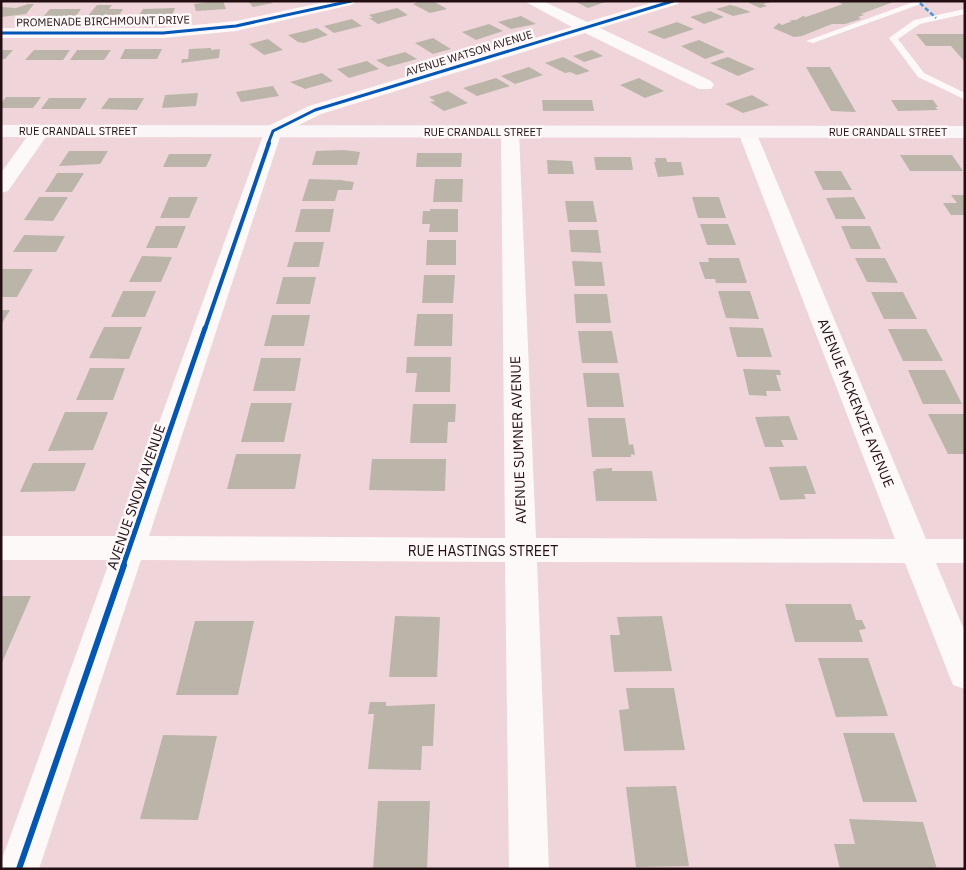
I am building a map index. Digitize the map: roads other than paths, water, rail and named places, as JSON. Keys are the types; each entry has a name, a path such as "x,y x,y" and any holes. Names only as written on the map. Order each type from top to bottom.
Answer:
{"street":[{"name":"PROMENADE BIRCHMOUNT DRIVE","path":"1,32 163,32 236,26 351,1"},
{"path":"531,1 705,85"},
{"name":"AVENUE WATSON AVENUE","path":"273,132 315,110 673,1"},
{"name":"RUE CRANDALL STREET","path":"1,131 965,132"},
{"path":"1,187 41,131"},
{"name":"AVENUE SNOW AVENUE","path":"19,869 273,132"},
{"name":"AVENUE SUMNER AVENUE","path":"510,132 529,869"},
{"name":"AVENUE MCKENZIE AVENUE","path":"747,132 965,674"},
{"name":"RUE HASTINGS STREET","path":"1,548 965,551"}],"lane":[{"path":"810,41 925,1"},
{"path":"964,96 921,75 893,38 917,22 965,11"}]}
